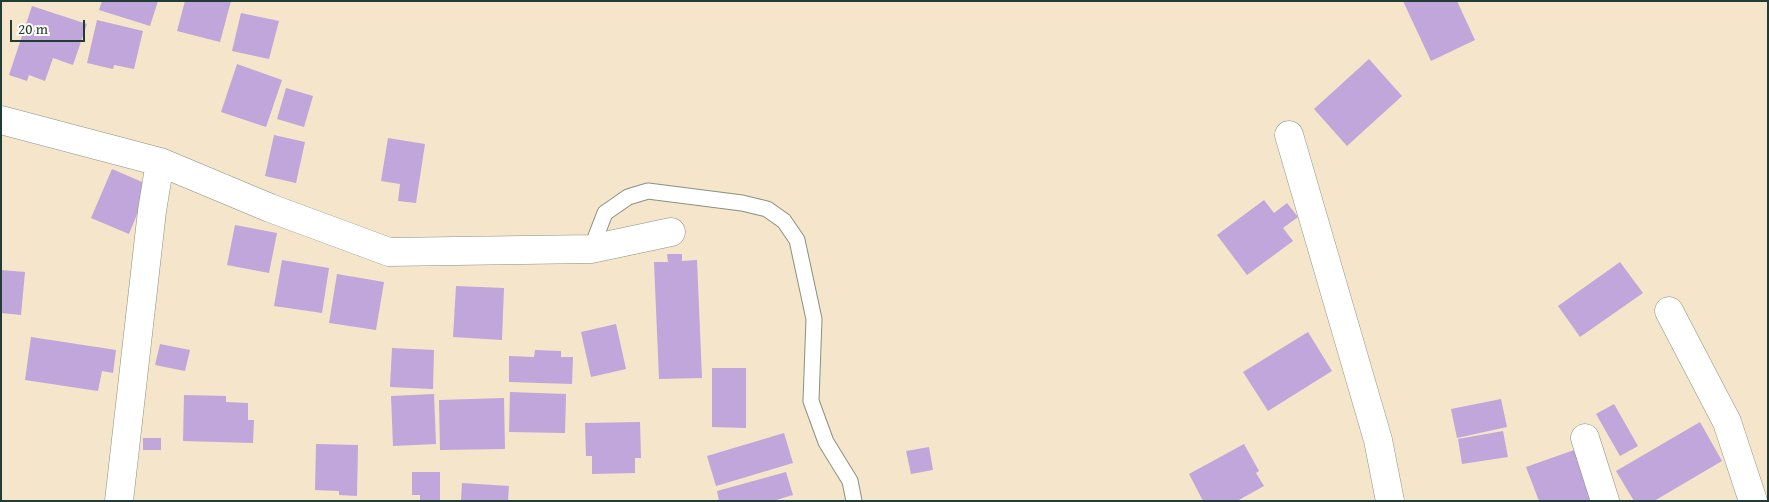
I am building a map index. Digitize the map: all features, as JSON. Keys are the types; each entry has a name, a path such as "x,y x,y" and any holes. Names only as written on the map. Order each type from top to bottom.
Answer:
{"street":[{"path":"1,120 160,162 270,208 389,252 591,249 671,232"},
{"path":"1288,135 1378,440 1390,501"},
{"path":"119,501 152,211 160,162"},
{"path":"1669,310 1727,422 1753,501"},
{"path":"1585,438 1605,501"}],"lane":[{"path":"591,249 605,213 628,197 648,191 742,203 767,209 784,221 797,240 814,319 811,401 826,442 850,481 854,501"}],"building":[{"path":"102,1 158,1 150,26 99,10"},
{"path":"185,1 231,1 220,42 177,31"},
{"path":"1403,1 1457,1 1475,40 1431,61"},
{"path":"32,6 87,24 73,65 53,58 45,81 29,75 27,81 9,75"},
{"path":"241,13 279,21 269,59 232,51"},
{"path":"97,20 143,31 134,69 114,65 113,69 87,63"},
{"path":"1369,59 1402,96 1347,146 1314,109"},
{"path":"237,64 282,80 266,127 221,112"},
{"path":"286,88 313,96 304,127 277,119"},
{"path":"274,135 305,142 296,183 265,176"},
{"path":"388,138 425,144 416,203 398,201 400,184 381,181"},
{"path":"112,169 149,185 129,234 91,218"},
{"path":"1264,200 1274,213 1287,203 1298,217 1283,228 1293,241 1247,275 1217,235"},
{"path":"235,225 277,233 269,273 227,265"},
{"path":"667,254 682,254 682,261 697,260 702,378 659,379 654,262 668,262"},
{"path":"282,260 329,268 322,313 274,306"},
{"path":"1620,262 1643,293 1580,337 1558,306"},
{"path":"1,270 25,272 21,315 1,313"},
{"path":"337,274 384,282 376,330 329,323"},
{"path":"456,286 504,288 502,340 453,337"},
{"path":"616,324 626,369 591,377 581,332"},
{"path":"1308,332 1332,371 1268,411 1243,372"},
{"path":"31,337 116,350 113,373 102,371 98,391 25,380"},
{"path":"160,344 190,350 185,371 155,365"},
{"path":"392,348 434,350 433,389 390,387"},
{"path":"535,350 561,351 561,357 573,357 572,384 509,382 509,356 534,357"},
{"path":"712,368 746,368 746,428 712,427"},
{"path":"510,392 566,394 565,433 509,432"},
{"path":"434,394 436,444 393,446 391,396"},
{"path":"184,395 226,396 226,402 248,403 248,420 254,420 253,443 183,441"},
{"path":"504,398 505,449 440,450 439,400"},
{"path":"1501,399 1507,427 1457,438 1451,409"},
{"path":"1614,404 1638,446 1620,456 1596,414"},
{"path":"640,422 641,458 635,458 635,473 592,474 592,456 586,456 585,423"},
{"path":"1700,422 1722,461 1654,501 1634,501 1616,471"},
{"path":"1503,431 1508,457 1462,464 1458,439"},
{"path":"784,433 793,463 716,486 707,456"},
{"path":"143,438 161,438 161,450 143,450"},
{"path":"316,444 358,445 357,496 339,495 339,491 315,490"},
{"path":"1244,444 1259,471 1256,473 1264,486 1237,501 1203,501 1189,474"},
{"path":"929,447 933,470 911,474 906,451"},
{"path":"1577,449 1596,501 1539,501 1526,467"},
{"path":"412,472 440,472 440,501 420,501 420,495 412,495"},
{"path":"786,472 793,495 773,501 719,501 717,491"},
{"path":"462,483 509,486 508,501 461,501"}]}
